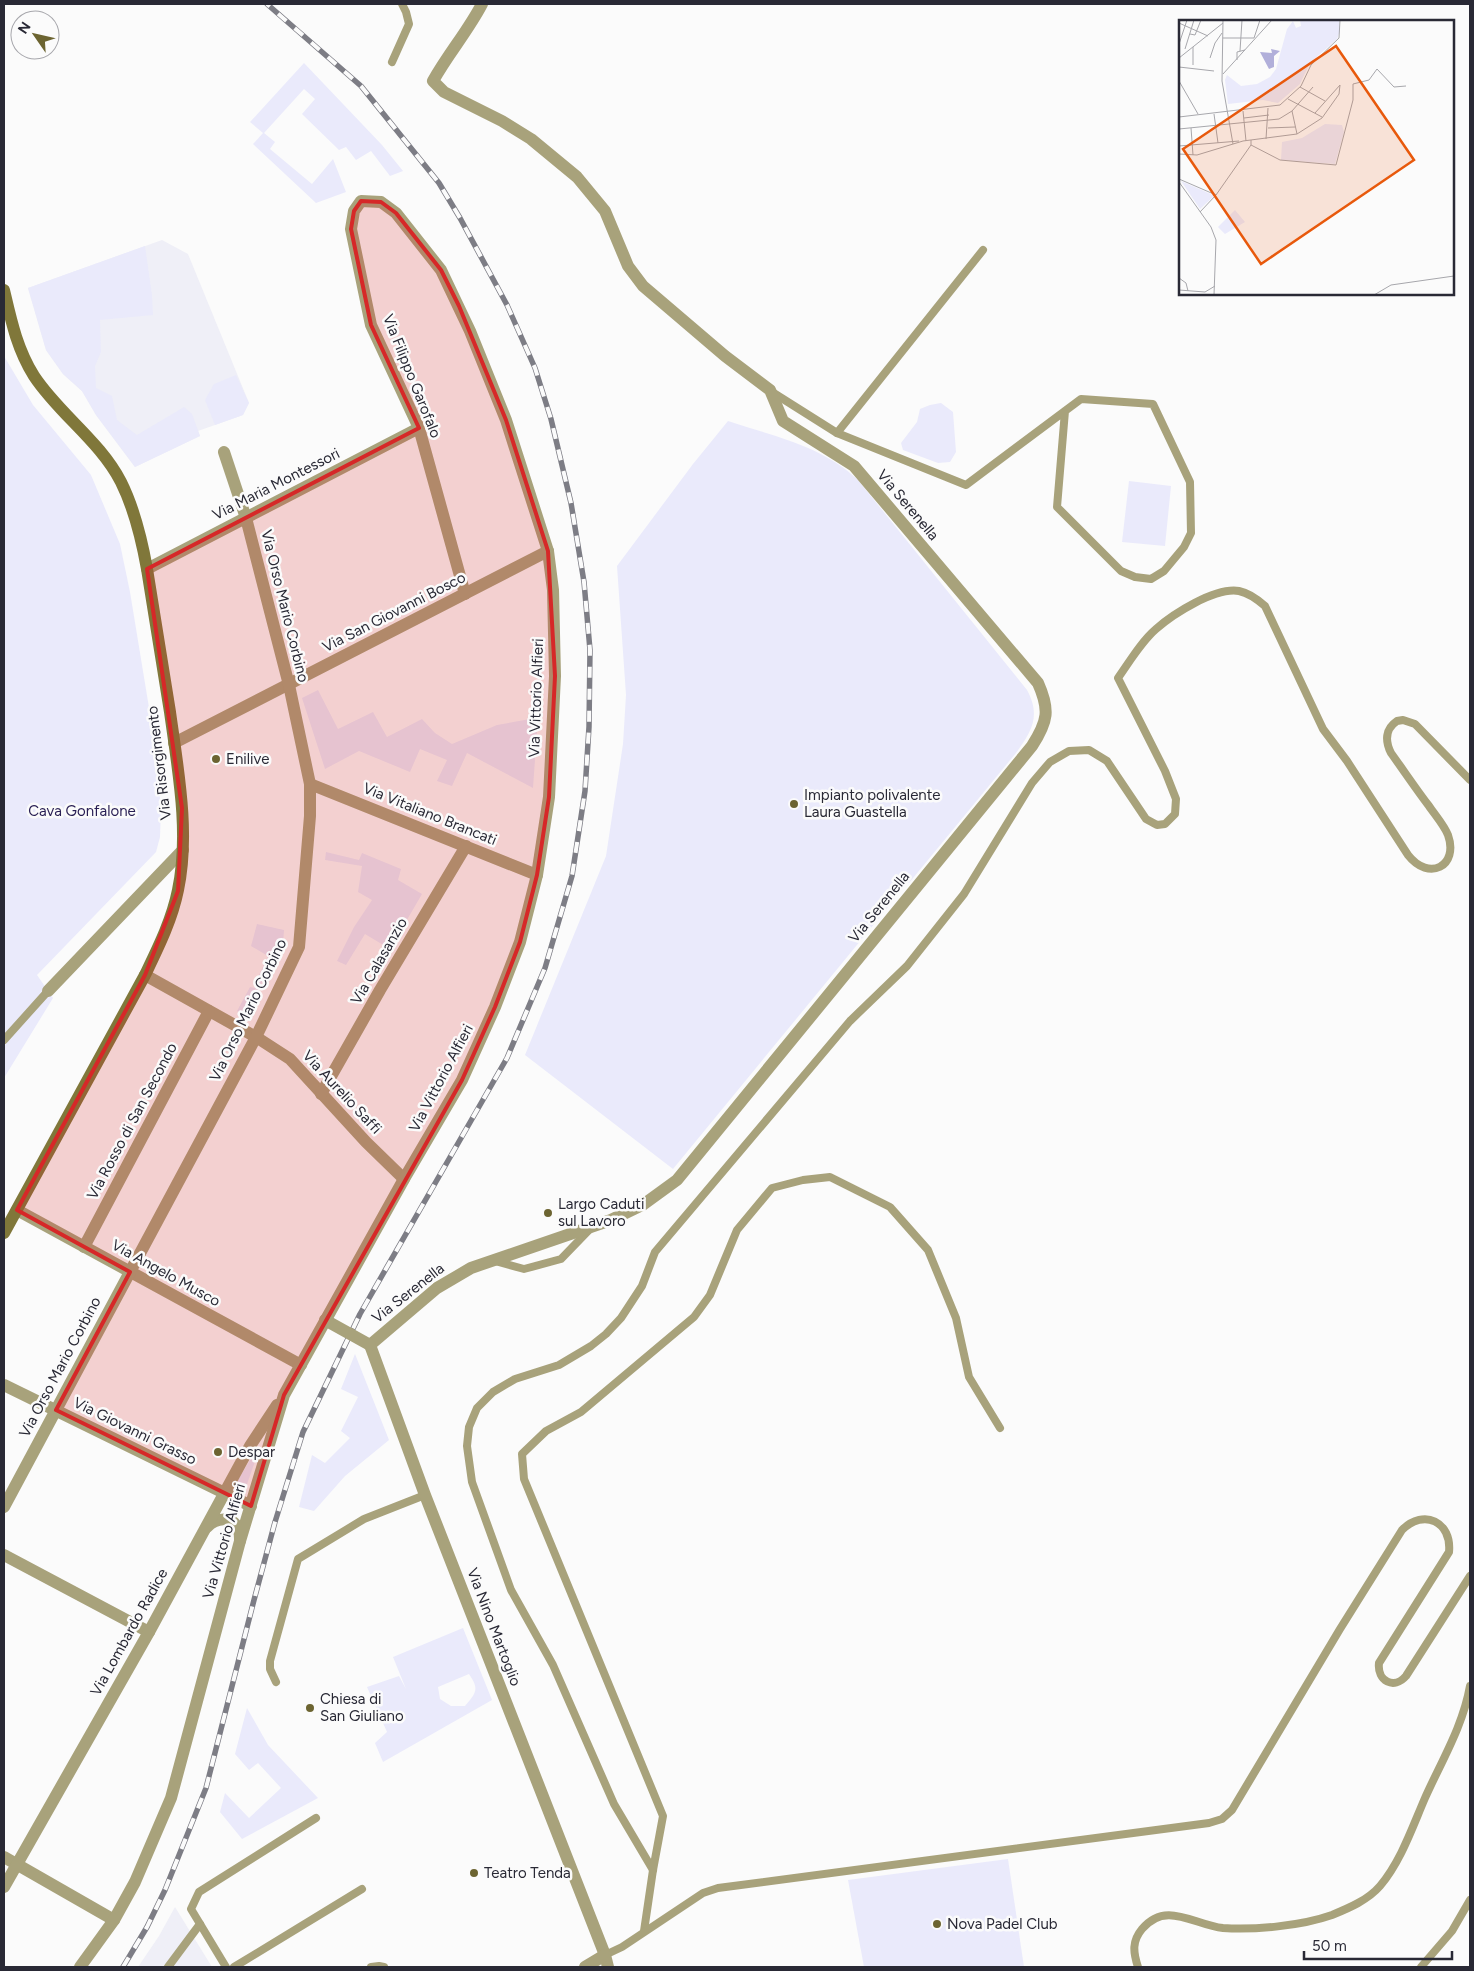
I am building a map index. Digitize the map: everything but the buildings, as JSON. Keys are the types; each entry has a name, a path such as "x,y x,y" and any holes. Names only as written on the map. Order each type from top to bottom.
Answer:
{"main road":[{"name":"Via Risorgimento","path":"4,290 14,333 34,376 109,463 121,483 144,551 174,743 182,808 183,850 178,891 162,940 145,976 4,1234"}],"street":[{"path":"482,4 433,81 444,92 502,121 531,139 577,177 605,211 628,266 643,286 725,356 770,390"},
{"name":"Via Filippo Garofalo","path":"361,201 354,211 351,229 371,325 419,428 465,594"},
{"name":"Via Vittorio Alfieri","path":"80,1967 114,1920 135,1882 171,1798 240,1541 284,1395 404,1179 462,1080 496,1007 520,942 537,874 548,797 556,676 553,590 548,551 506,420 466,323 441,270 396,214 381,202 361,201"},
{"name":"Via Serenella","path":"370,1345 437,1288 471,1268 611,1220 644,1204 677,1180 1032,746 1043,730 1047,713 1045,698 1038,683 854,466 783,421 770,390"},
{"name":"Via Maria Montessori","path":"148,569 419,428"},
{"name":"Via Orso Mario Corbino","path":"4,1507 256,1037 300,947 310,816 310,784 289,685 246,518 224,452"},
{"name":"Via San Giovanni Bosco","path":"174,743 548,551"},
{"name":"Via Vitaliano Brancati","path":"310,784 537,874"},
{"name":"Via Calasanzio","path":"321,1094 380,990 466,846"},
{"path":"48,991 183,850"},
{"name":"Via Aurelio Saffi","path":"145,976 256,1037 290,1059 366,1142 404,1179"},
{"name":"Via Rosso di San Secondo","path":"84,1246 208,1010"},
{"name":"Via Angelo Musco","path":"17,1210 301,1365"},
{"path":"325,1320 370,1345"},
{"name":"Via Nino Martoglio","path":"370,1345 425,1496 606,1961"},
{"name":"Via Giovanni Grasso","path":"4,1385 251,1506"},
{"name":"Via Lombardo Radice","path":"4,1887 149,1632 250,1446 284,1395"},
{"path":"205,1529 215,1520 222,1518 232,1522 238,1528 240,1541"},
{"path":"4,1555 149,1632"},
{"path":"4,1858 114,1920"},
{"path":"585,1967 606,1961"}],"lane":[{"path":"392,62 408,24 406,12 402,4"},
{"path":"838,433 983,250"},
{"path":"770,390 838,433 966,485 1081,399 1153,404 1190,482 1191,533 1184,547 1164,571 1151,579 1135,578 1121,571 1056,507 1065,411"},
{"path":"653,1870 614,1804 553,1665 511,1590 472,1482 467,1446 469,1428 477,1408 493,1392 515,1379 559,1365 591,1346 620,1318 642,1286 655,1252 850,1021 907,966 964,894 1032,783 1050,762 1069,751 1089,750 1107,761 1146,819 1156,825 1165,824 1175,814 1176,799 1166,771 1118,678 1137,650 1156,629 1181,611 1215,593 1238,590 1254,596 1265,606 1323,729 1347,761 1408,855 1420,866 1429,870 1437,869 1443,864 1450,851 1450,843 1443,826 1391,753 1387,745 1388,730 1397,721 1409,721 1415,724 1470,780"},
{"path":"4,1040 48,991"},
{"path":"644,1931 663,1816 524,1480 522,1454 546,1431 581,1412 694,1317 710,1295 737,1230 772,1188 803,1180 830,1177 890,1207 928,1250 956,1318 969,1377 1000,1428"},
{"path":"493,1260 524,1270 561,1259 592,1226"},
{"path":"276,1682 270,1669 270,1661 298,1559 364,1520 425,1496"},
{"path":"606,1961 644,1931 704,1893 718,1888 1199,1824 1222,1819 1232,1810 1340,1629 1408,1524 1422,1519 1437,1523 1448,1535 1449,1552 1379,1663 1379,1673 1385,1681 1394,1684 1406,1676 1470,1576"},
{"path":"1138,1967 1134,1955 1134,1942 1147,1923 1154,1917 1172,1915 1222,1928 1289,1925 1331,1915 1366,1900 1379,1887 1399,1855 1462,1718 1470,1686"},
{"path":"226,1967 190,1909 200,1892 316,1818"},
{"path":"234,1967 362,1889"},
{"path":"1421,1967 1452,1931 1470,1900"},
{"path":"168,1967 200,1924"},
{"path":"371,1967 384,1967"}],"highlighted area":[{"path":"361,201 381,202 396,213 441,270 459,306 506,420 548,551 555,676 549,797 537,875 520,942 495,1007 462,1080 284,1395 251,1506 56,1410 130,1272 17,1210 145,975 178,891 182,808 147,569 419,428 371,325 351,229 354,211"}],"shaded area":[{"path":"162,240 188,254 249,403 243,415 198,431 200,436 135,467 96,415 82,391 63,374 46,350 28,288"},
{"path":"175,1907 212,1967 138,1967 159,1936"}],"green space":[{"path":"304,63 382,145 403,171 390,176 371,151 356,160 346,147 339,150 302,114 315,99 304,89 264,133 275,142 270,149 312,184 333,159 346,192 316,203 253,144 263,133 250,122"},
{"path":"145,246 153,315 100,320 101,352 95,366 96,388 112,396 117,420 137,435 184,407 192,414 200,436 135,467 96,415 82,391 63,374 46,350 28,288"},
{"name":"Cava Gonfalone","path":"4,356 33,405 91,475 120,544 130,592 153,732 161,808 160,837 156,852 37,975 53,998 4,1078"},
{"path":"236,375 249,403 243,415 215,425 205,400 214,384"},
{"path":"941,403 953,412 956,452 950,462 938,463 903,450 901,443 917,422 920,409"},
{"name":"Impianto polivalente Laura Guastella","path":"728,421 780,437 813,450 844,468 858,480 1027,690 1031,699 1034,716 1030,730 1016,753 909,883 899,883 898,895 673,1169 525,1055 606,856 623,744 626,695 617,566 693,464"},
{"path":"1129,481 1171,486 1165,546 1122,542"},
{"path":"540,689 533,788 467,753 452,786 437,781 447,760 420,749 410,772 359,751 325,769 302,698 318,690 338,729 373,712 387,737 422,719 435,733 452,744 497,725 530,719 532,692"},
{"path":"326,852 359,860 362,853 401,869 398,880 422,894 390,949 365,934 346,965 337,961 354,927 372,900 358,892 362,866 325,860"},
{"path":"257,924 284,930 283,944 244,1016 237,1011 250,987 255,988 259,984 258,977 268,956 251,946"},
{"path":"355,1354 389,1440 345,1476 314,1511 299,1507 312,1455 325,1463 350,1438 341,1431 358,1397 341,1389"},
{"path":"259,1450 245,1490 235,1485 253,1455"},
{"path":"463,1628 492,1700 383,1762 375,1743 387,1732 367,1687 399,1676 406,1689 393,1657","holes":["469,1674 474,1683 475,1690 465,1706 451,1706 440,1699 438,1687"]},
{"path":"247,1708 268,1745 318,1798 242,1839 220,1812 225,1793 249,1818 281,1788 258,1763 249,1770 235,1754"},
{"name":"Nova Padel Club","path":"1008,1859 1024,1967 864,1967 848,1880"}],"railway":[{"path":"123,1967 147,1927 165,1890 206,1788 275,1522 303,1432 360,1314 507,1058 545,968 572,876 585,791 589,727 590,650 584,582 571,503 551,419 535,368 507,305 439,183 361,86 267,4"}],"place":[{"name":"Enilive","path":"216,759"},
{"name":"Impianto polivalente Laura Guastella","path":"794,804"},
{"name":"Largo Caduti sul Lavoro","path":"548,1213"},
{"name":"Despar","path":"218,1452"},
{"name":"Chiesa di San Giuliano","path":"310,1708"},
{"name":"Teatro Tenda","path":"474,1873"},
{"name":"Nova Padel Club","path":"937,1924"}]}
